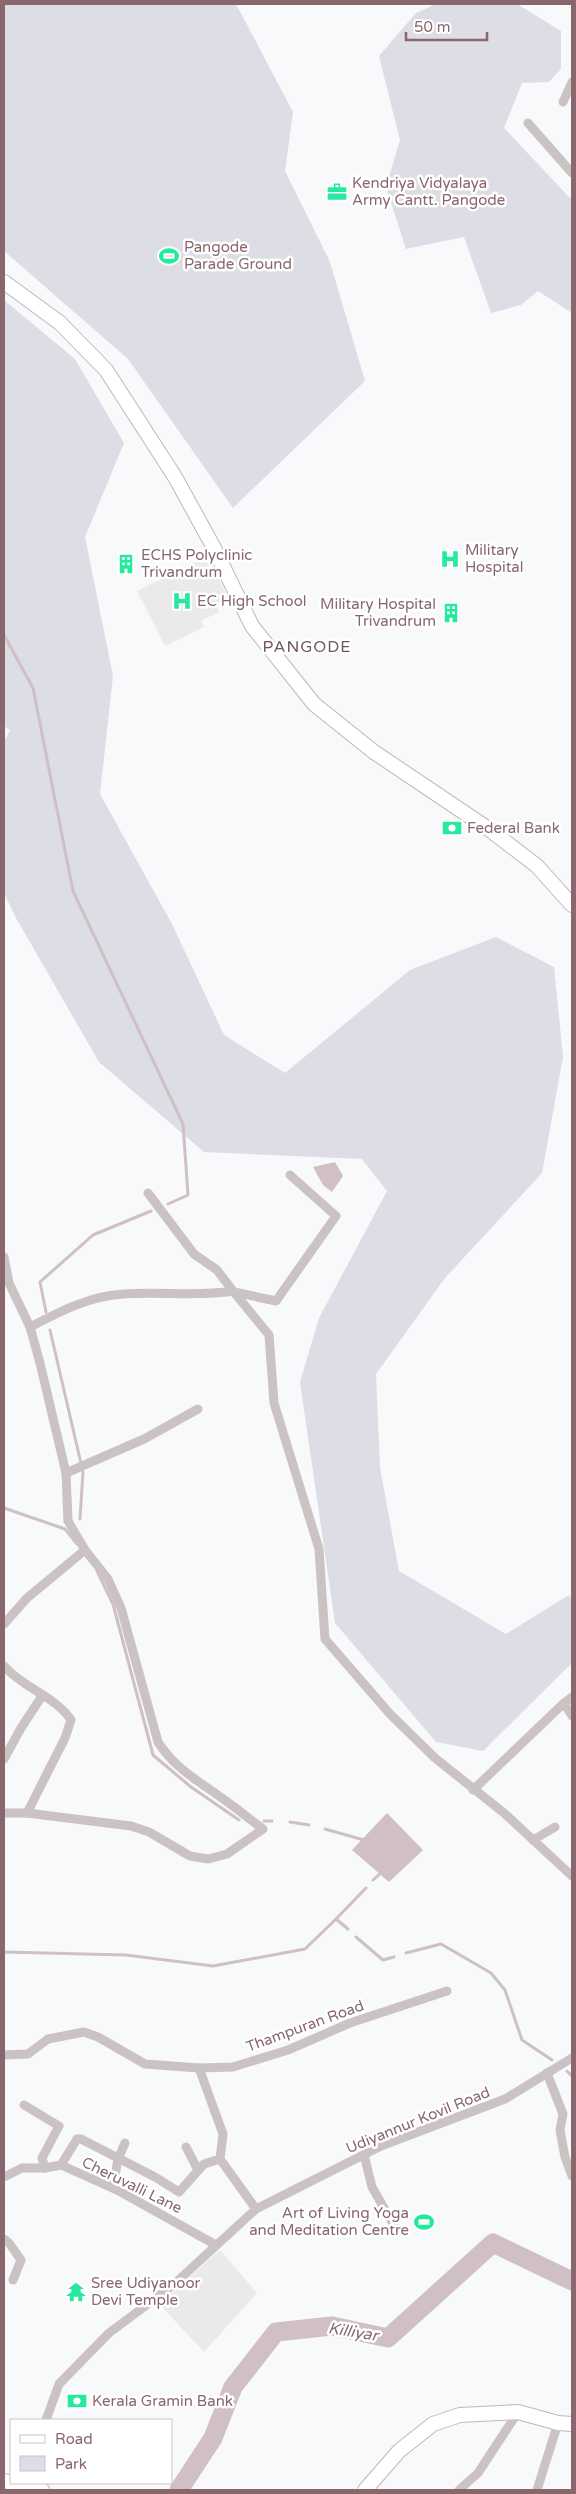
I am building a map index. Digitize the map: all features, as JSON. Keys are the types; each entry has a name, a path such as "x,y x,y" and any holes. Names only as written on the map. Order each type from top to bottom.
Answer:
{"main road":[{"path":"4,282 60,323 106,370 175,477 214,548 252,626 314,704 374,752 490,830 537,866 572,905"},
{"path":"365,2490 399,2451 433,2424 460,2415 518,2412 565,2424"},
{"path":"17,2484 42,2490"}],"street":[{"path":"563,102 572,82"},
{"path":"528,123 572,173"},
{"path":"30,1327 80,1302 121,1294 210,1295 234,1292 276,1301 336,1216 290,1175"},
{"path":"148,1193 194,1254 218,1270 269,1335 274,1403 319,1549 325,1639 390,1714 435,1758 504,1813 572,1876"},
{"path":"4,1257 6,1285 30,1327 66,1473 68,1521 85,1550 108,1579 121,1608 158,1742 167,1756 181,1770 263,1829 227,1854 208,1859 190,1856 149,1832 131,1826 27,1813 4,1813"},
{"path":"66,1473 144,1439 198,1409"},
{"path":"4,1624 27,1598 85,1550"},
{"path":"4,1666 20,1682 66,1714 70,1720 70,1727 27,1813"},
{"path":"4,1759 42,1696"},
{"path":"473,1790 572,1697"},
{"path":"564,1703 572,1716"},
{"path":"533,1840 555,1827"},
{"name":"Thampuran Road","path":"4,2055 28,2054 48,2039 84,2032 98,2037 145,2064 200,2068 233,2067 274,2054 350,2022 447,1991"},
{"name":"Udiyannur Kovil Road","path":"46,2419 59,2384 110,2333 172,2286 256,2209 364,2155 505,2099 572,2058"},
{"path":"200,2068 223,2134 220,2159 256,2209"},
{"path":"547,2073 563,2114 560,2130 565,2157 572,2176"},
{"path":"24,2105 59,2126 42,2158 45,2168"},
{"path":"61,2165 78,2139 155,2177 179,2192 204,2164 220,2159"},
{"path":"113,2188 118,2160 125,2143"},
{"path":"186,2147 198,2170"},
{"path":"364,2155 372,2187 395,2227"},
{"name":"Cheruvalli Lane","path":"4,2177 22,2168 45,2168 61,2165 158,2211 216,2245"},
{"path":"4,2239 21,2260 13,2280"},
{"path":"460,2490 478,2473 518,2412"},
{"path":"537,2490 565,2424"}],"shaded area":[{"name":"EC High School","path":"208,556 228,598 216,604 219,612 201,621 204,627 165,646 137,591"},
{"path":"335,1162 343,1176 332,1192 323,1185 313,1167"},
{"path":"387,1813 423,1850 389,1882 352,1850"},
{"path":"220,2250 257,2293 204,2352 159,2304"}],"green space":[{"name":"Pangode Parade Ground","path":"4,4 236,4 293,112 285,171 330,262 365,381 233,508 128,359 4,251"},
{"path":"436,4 517,4 561,31 561,69 549,82 522,83 504,128 572,198 572,313 538,291 521,305 491,313 464,237 406,249 386,187 400,140 379,56 416,13"},
{"path":"4,300 75,359 124,443 85,537 113,676 100,794 172,924 224,1035 285,1073 410,970 496,937 554,967 563,1057 542,1173 445,1278 376,1374 380,1468 399,1571 506,1634 569,1595 572,1601 572,1663 483,1751 436,1742 335,1623 300,1382 319,1318 387,1191 362,1159 204,1152 99,1062 16,918 4,893 4,742 10,730 4,726"}],"waterway":[{"path":"4,635 33,688 73,891 183,1124 188,1195 168,1204"},
{"path":"46,1312 40,1282 93,1235 151,1211"},
{"path":"50,1330 83,1472 80,1519"},
{"path":"4,1508 65,1529 77,1544"},
{"path":"97,1571 113,1604 153,1755 191,1787 239,1820"},
{"path":"264,1821 272,1821"},
{"path":"290,1822 309,1825"},
{"path":"325,1829 364,1840"},
{"path":"373,1880 382,1872"},
{"path":"336,1919 366,1888"},
{"path":"4,1952 126,1955 213,1966 305,1949 336,1919 348,1929"},
{"path":"356,1937 383,1960 394,1957"},
{"path":"406,1953 441,1944 491,1973 505,1990 522,2040 552,2060"},
{"path":"567,2071 572,2076"},
{"name":"Killiyar","path":"179,2490 213,2438 233,2387 276,2332 332,2326 388,2338 493,2243 572,2281"}],"place":[{"name":"Kendriya Vidyalaya Army Cantt. Pangode","path":"337,192"},
{"name":"Pangode Parade Ground","path":"169,256"},
{"name":"Military Hospital","path":"450,559"},
{"name":"ECHS Polyclinic Trivandrum","path":"126,564"},
{"name":"EC High School","path":"182,601"},
{"name":"Military Hospital Trivandrum","path":"451,613"},
{"name":"Federal Bank","path":"452,828"},
{"name":"Art of Living Yoga and Meditation Centre","path":"424,2222"},
{"name":"Sree Udiyanoor Devi Temple","path":"76,2292"},
{"name":"Kerala Gramin Bank","path":"77,2401"}],"district":[{"name":"PANGODE","path":"307,647"}]}
